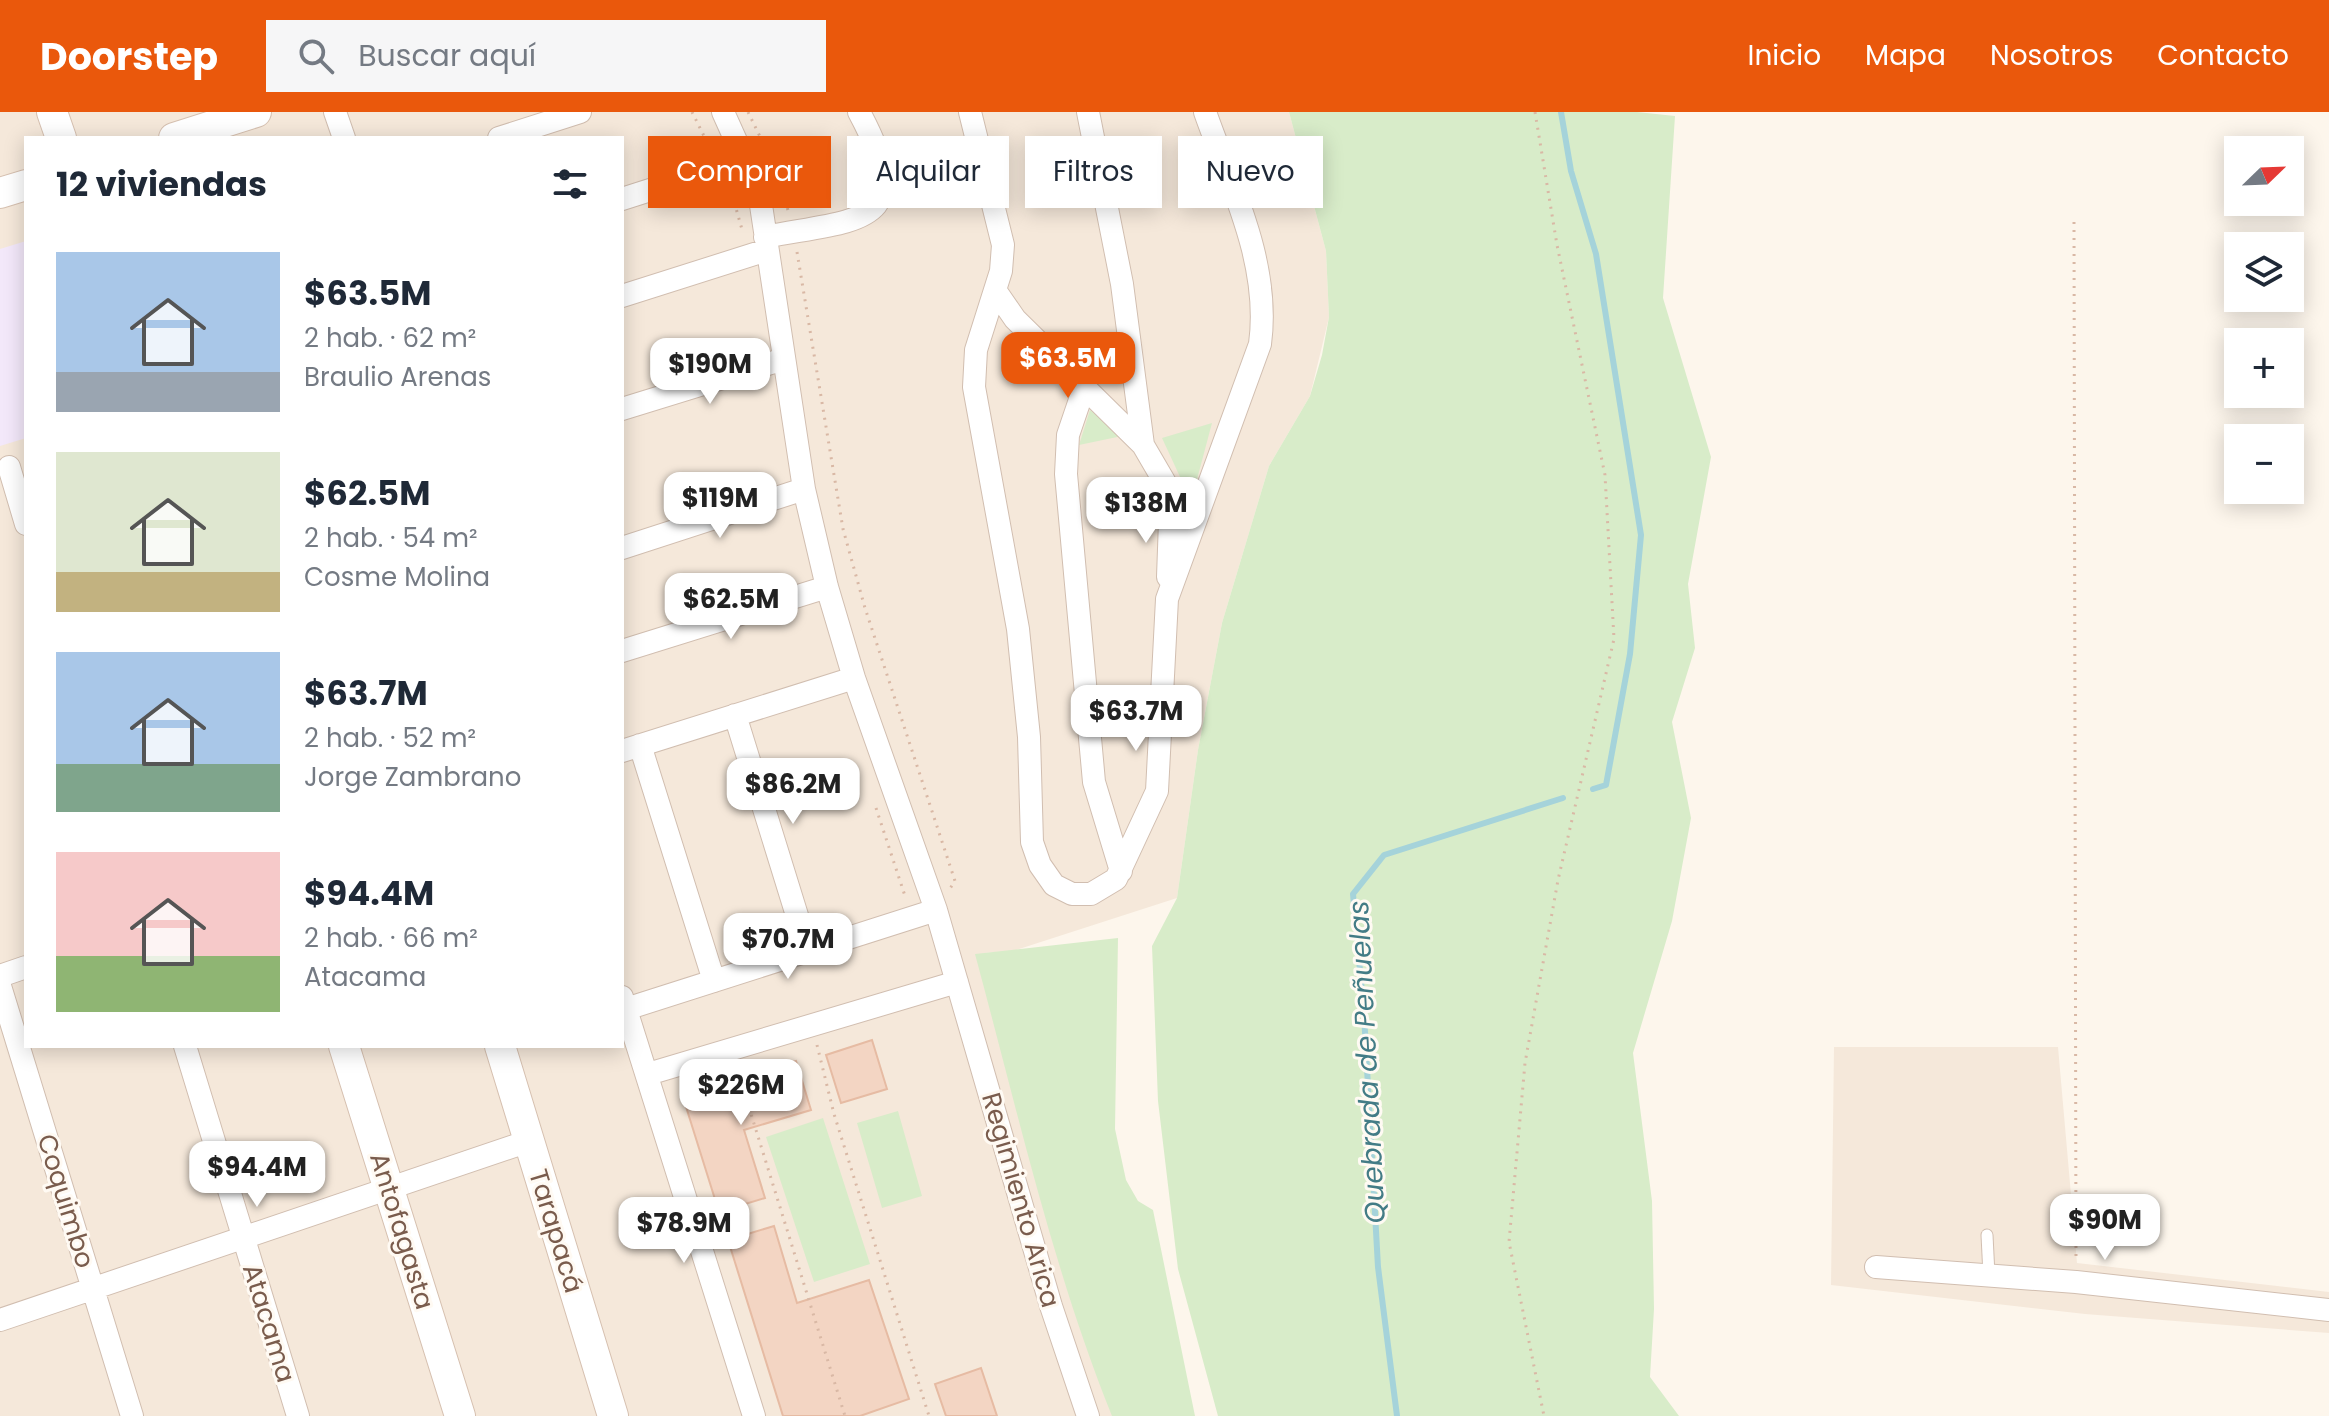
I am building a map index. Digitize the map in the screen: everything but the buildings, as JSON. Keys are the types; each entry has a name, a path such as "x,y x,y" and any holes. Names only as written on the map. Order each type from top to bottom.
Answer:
{"main road":[{"path":"52,112 60,136"},
{"path":"181,136 256,112"},
{"path":"0,193 24,186"},
{"name":"Antofagasta","path":"345,1048 460,1416"},
{"name":"Tarapacá","path":"501,1048 613,1416"}],"street":[{"path":"335,112 343,136"},
{"path":"505,136 580,112"},
{"name":"Regimiento Arica","path":"723,112 735,136"},
{"path":"624,295 793,231 865,217 879,204 883,185 876,153 859,112"},
{"path":"970,112 1003,245 1001,271 980,332 974,387 1018,629 1029,737 1030,829 1036,854 1054,885 1072,894 1091,894 1109,886 1121,871 1157,791 1171,493 1143,445 1015,319 995,290"},
{"path":"1088,112 1122,284 1143,445"},
{"path":"1167,599 1256,362 1263,308 1255,255 1205,112"},
{"path":"624,198 648,191"},
{"name":"Regimiento Arica","path":"761,208 804,489 827,587 854,678 936,910 1051,1306 1088,1416"},
{"path":"624,408 784,359"},
{"path":"1085,385 1070,426 1066,474 1094,782 1121,871"},
{"path":"12,466 24,516"},
{"path":"624,547 804,489"},
{"path":"1171,493 1205,500"},
{"path":"624,650 827,587"},
{"path":"714,981 631,748 854,678"},
{"path":"735,715 808,951"},
{"path":"754,1416 624,1003 714,981 936,910"},
{"path":"0,976 24,968"},
{"path":"648,1074 957,982"},
{"name":"Coquimbo","path":"0,986 132,1416"},
{"name":"Atacama","path":"186,1048 298,1416"},
{"path":"0,1320 529,1141"},
{"path":"1876,1267 2076,1282 2329,1310"}],"lane":[{"path":"1987,1235 1989,1275"}],"path":[{"path":"692,112 704,136"},
{"path":"748,112 778,178 793,231 843,529 955,881 936,910"},
{"path":"1535,112 1557,245 1605,475 1614,639 1558,880 1525,1063 1509,1242 1544,1416"},
{"path":"2074,222 2076,1282"},
{"path":"812,1026 834,1114 929,1416"},
{"path":"731,1050 845,1416"}],"shaded area":[{"path":"0,112 1289,112 1295,136 1178,136 1178,208 1315,208 1326,251 1329,317 1310,396 1269,466 1222,623 1198,750 1177,898 1013,951 984,953 1123,1416 0,1416"},
{"path":"24,242 24,439 0,446 0,249"},
{"path":"1834,1047 2058,1047 2077,1263 2329,1292 2329,1333 2085,1314 1831,1285"}],"green space":[{"name":"Quebrada de Peñuelas","path":"1289,112 1637,112 1675,116 1663,298 1711,457 1688,584 1695,648 1672,722 1691,818 1672,921 1633,1053 1652,1201 1654,1309 1650,1377 1679,1416 1218,1416 1178,1269 1158,1101 1152,946 1177,898 1198,750 1222,623 1269,466 1310,396 1329,317 1326,251 1315,208 1323,208 1323,136 1295,136"},
{"path":"1090,410 1122,436 1079,445"},
{"path":"1212,423 1196,483 1181,479 1162,438"},
{"path":"1118,938 1115,1129 1126,1180 1138,1201 1153,1210 1195,1416 1112,1416 1053,1245 975,954"},
{"path":"898,1111 922,1196 882,1208 857,1123"},
{"path":"823,1118 870,1264 814,1282 766,1137"}],"waterway":[{"name":"Quebrada de Peñuelas","path":"1561,112 1571,171 1596,254 1641,535 1630,654 1606,785 1593,789"},
{"name":"Quebrada de Peñuelas","path":"1397,1416 1378,1267 1364,1014 1353,894 1384,855 1563,798"}]}
